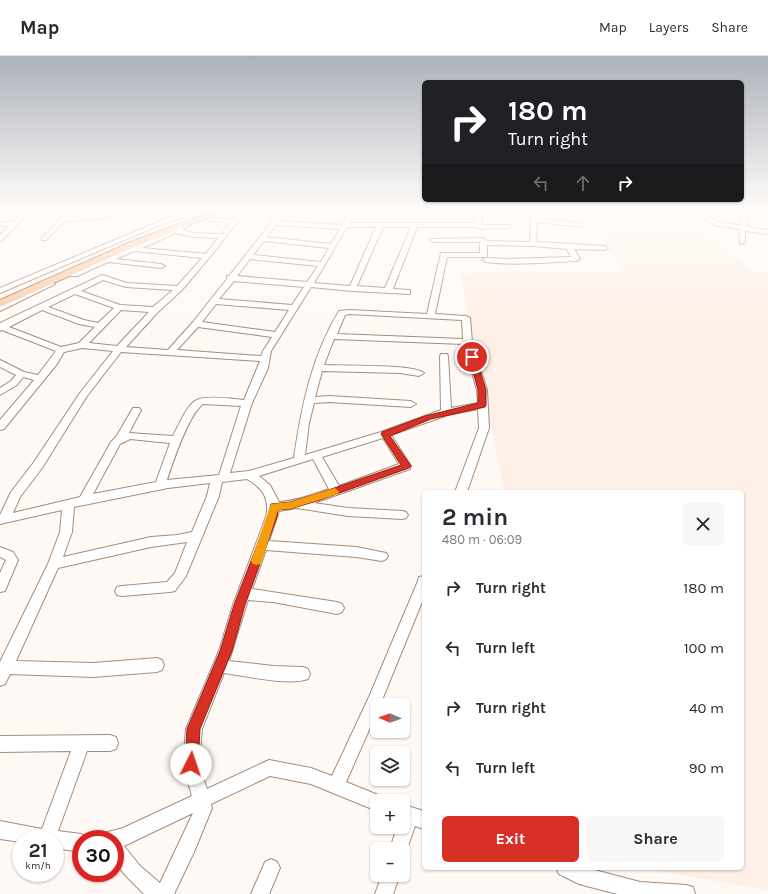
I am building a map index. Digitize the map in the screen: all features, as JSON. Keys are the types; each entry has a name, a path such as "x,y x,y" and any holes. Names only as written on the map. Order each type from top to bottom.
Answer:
{"main road":[{"path":"0,299 47,276 123,248"},
{"path":"0,304 125,248"}],"street":[{"path":"0,291 112,248"},
{"path":"0,309 47,285 106,260 127,248"},
{"path":"159,248 206,256"},
{"path":"2,520 15,495 38,465 83,395 119,349 155,310 179,288 214,248"},
{"path":"170,353 196,324 254,248"},
{"path":"122,591 170,586 180,576 213,496 247,403 263,368 268,351 276,335 310,286 332,248"},
{"path":"352,289 370,248"},
{"path":"388,291 406,248"},
{"path":"484,248 485,260"},
{"path":"430,316 444,255 508,261 576,259 570,248"},
{"path":"247,257 323,264"},
{"path":"106,260 161,266"},
{"path":"1,327 43,308 102,277 126,285 179,288"},
{"path":"230,278 310,286 407,292"},
{"path":"75,291 119,307 155,310"},
{"path":"213,301 294,308"},
{"path":"82,345 119,307"},
{"path":"43,308 82,322 100,326"},
{"path":"299,460 304,422 318,368 340,316 345,312 466,318 468,342 482,390 484,428 462,490"},
{"path":"196,324 276,335"},
{"path":"1,327 61,350 82,345 170,353 265,359"},
{"path":"332,336 468,342"},
{"path":"0,426 18,407 39,378 54,362 61,350"},
{"path":"444,356 446,412"},
{"path":"0,363 21,374 39,378"},
{"path":"318,368 400,370 419,373"},
{"path":"0,392 14,383 21,374"},
{"path":"309,401 329,400 411,404"},
{"path":"160,486 177,440 194,407 201,402 247,403"},
{"path":"2,520 68,503 160,486 249,475 385,434 446,412 482,405"},
{"path":"84,500 116,442 120,438 136,410"},
{"path":"274,507 295,504 406,466 385,434"},
{"path":"120,438 129,436 177,440"},
{"path":"316,455 336,491"},
{"path":"164,894 188,846 204,808 191,764 194,729 226,651 244,594 272,517 274,507 272,496 257,479 249,475"},
{"path":"68,503 66,532 54,564 3,673 93,670 157,664"},
{"path":"295,504 348,512 402,515"},
{"path":"54,564 152,542 177,540 196,536"},
{"path":"262,545 356,552 382,556"},
{"path":"0,552 9,555 12,560 0,587"},
{"path":"336,786 383,681 422,586"},
{"path":"244,594 273,597 337,608"},
{"path":"219,666 273,673 303,674"},
{"path":"0,744 110,742"},
{"path":"54,830 82,743"},
{"path":"124,837 201,799 269,768 311,776 370,800"},
{"path":"402,842 412,817"},
{"path":"0,830 12,832"},
{"path":"124,860 134,872 158,894"},
{"path":"260,894 271,868"},
{"path":"569,870 579,875 640,892 686,894"},
{"path":"384,894 388,882"}],"shaded area":[{"path":"608,248 727,248 752,271 768,271 768,890 653,870 744,870 744,490 504,490 461,273 625,272"}],"slow traffic":[{"path":"257,561 274,507 290,506 335,492"}],"route":[{"path":"191,764 194,729 226,651 240,605 272,517 274,507 290,506 317,498 406,466 385,434 428,417 482,405 482,390 472,357"}]}
